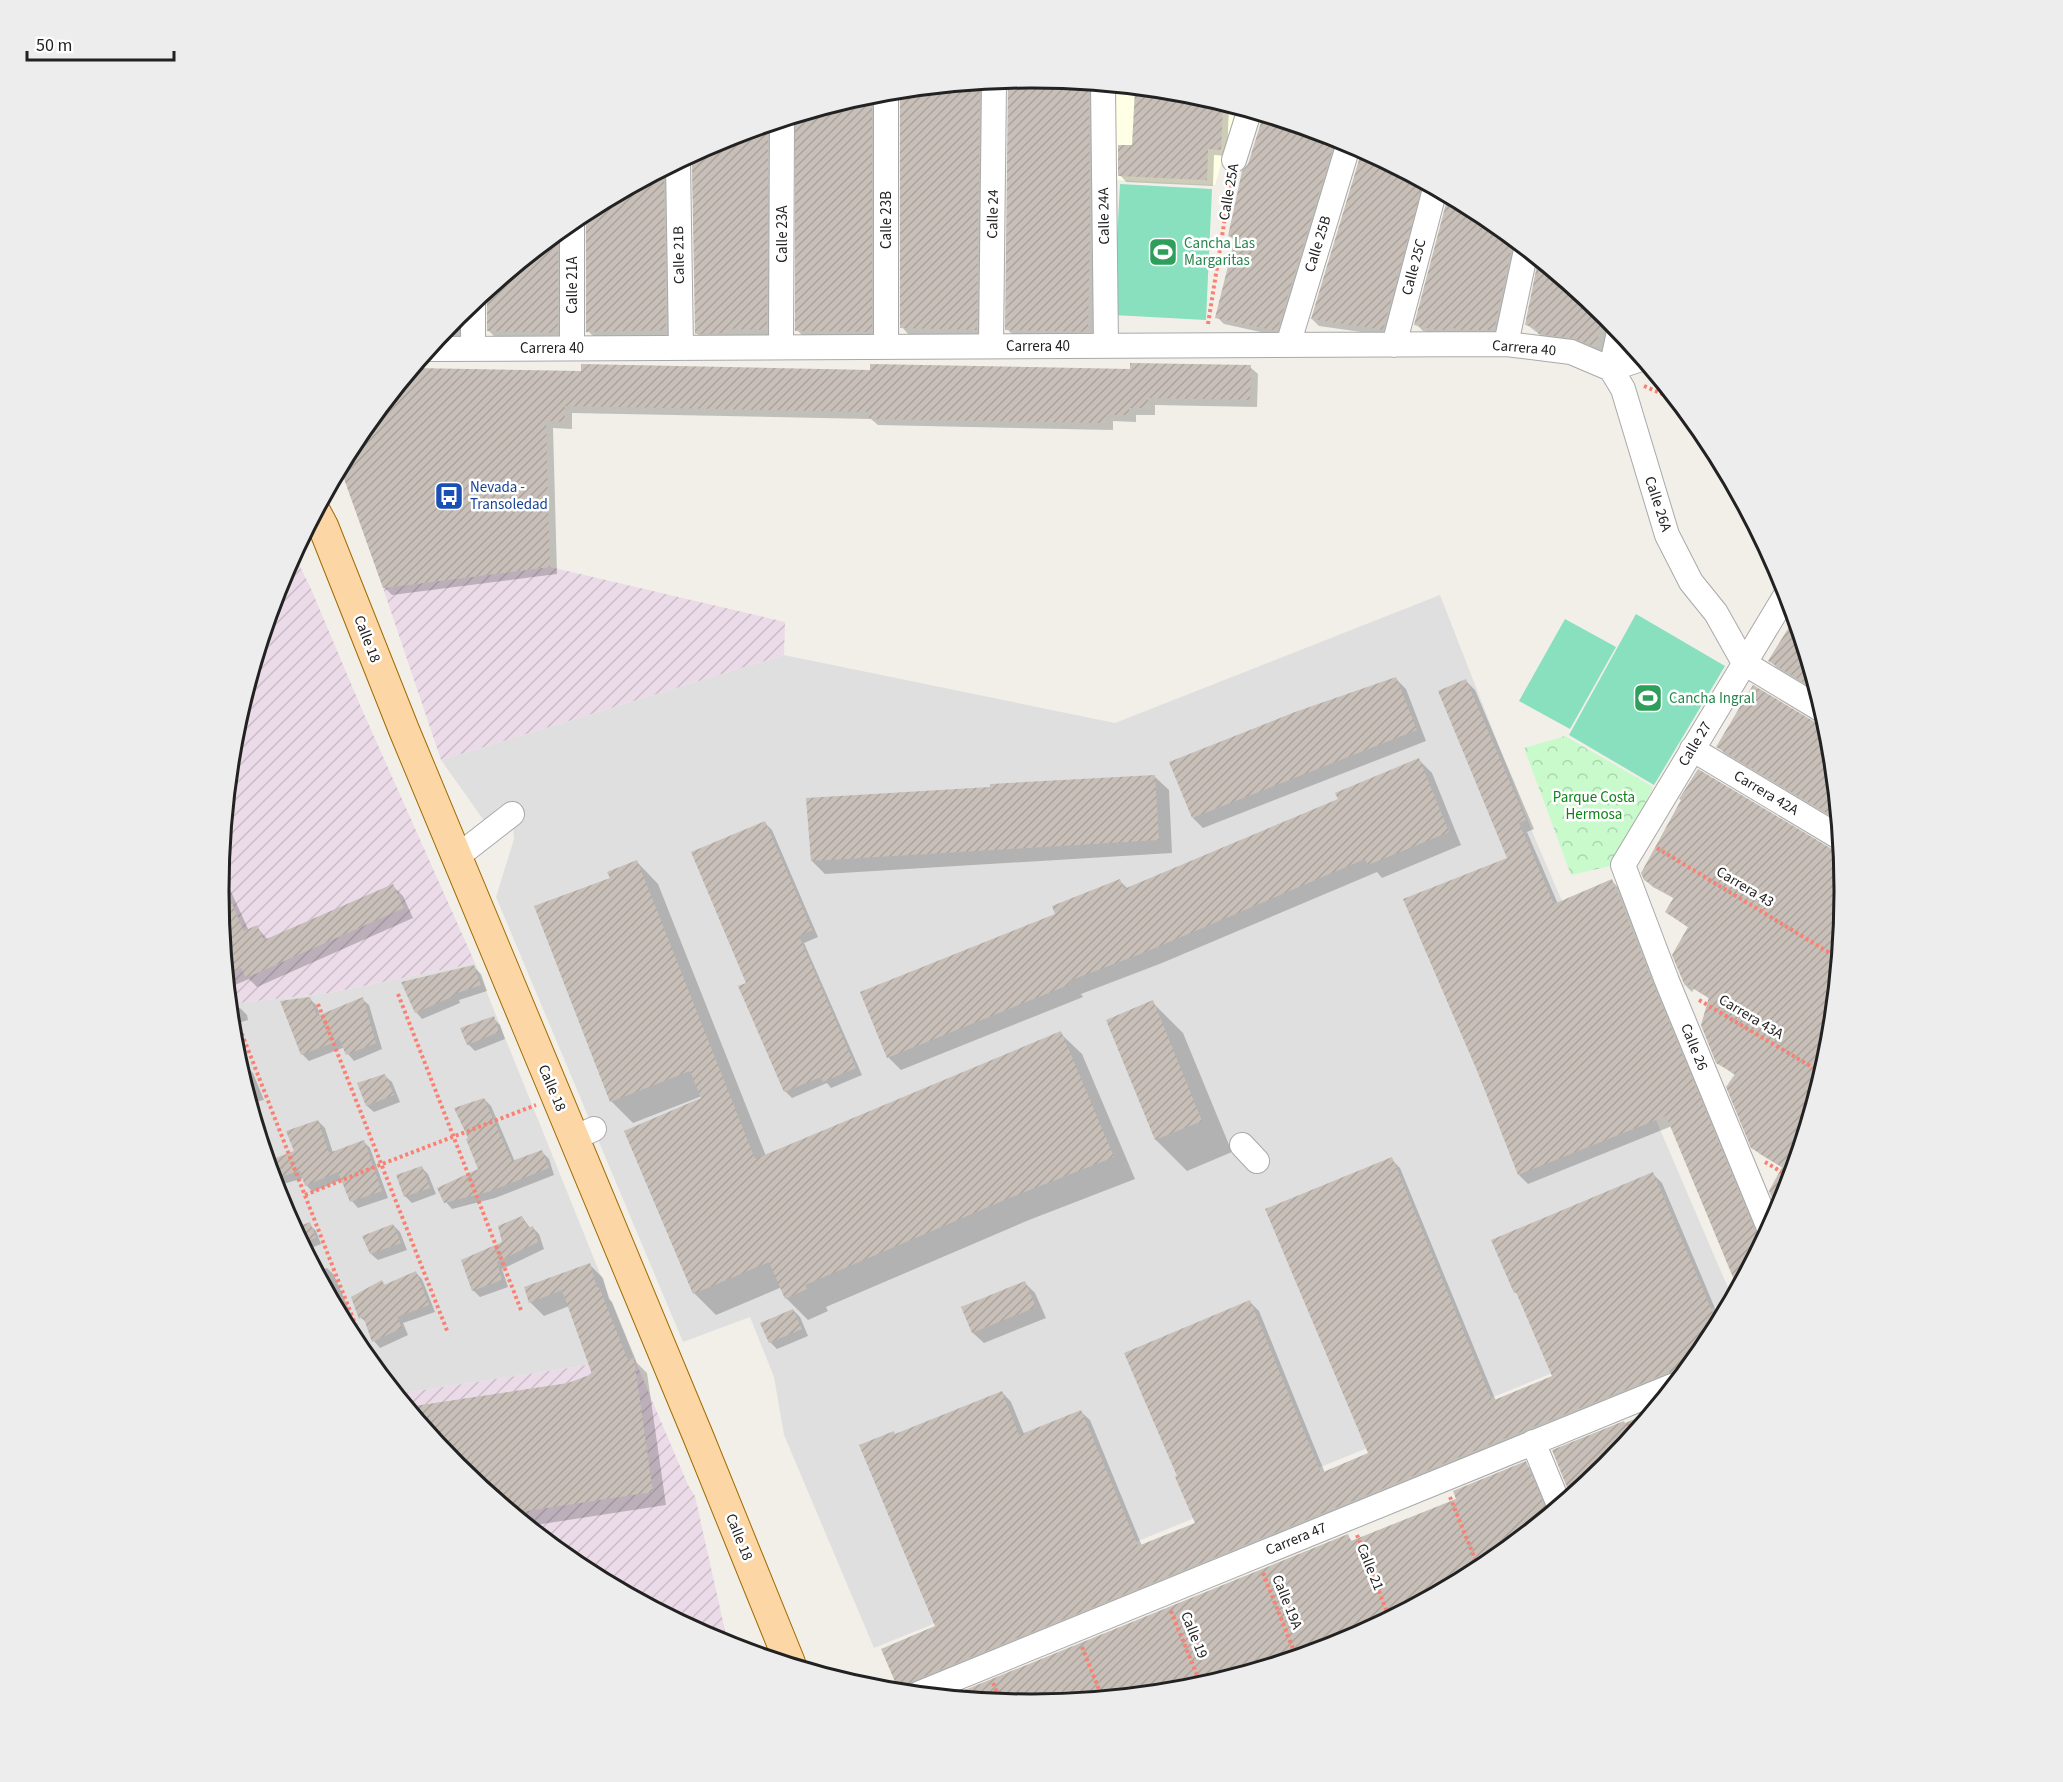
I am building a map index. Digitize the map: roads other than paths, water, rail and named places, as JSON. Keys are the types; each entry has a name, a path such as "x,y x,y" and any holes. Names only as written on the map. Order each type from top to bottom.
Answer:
{"main road":[{"name":"Calle 18","path":"320,521 404,730 458,856 584,1134 787,1655"}],"street":[{"name":"Calle 24","path":"991,346 994,89"},
{"name":"Calle 24A","path":"1102,92 1106,346"},
{"name":"Calle 23B","path":"886,102 886,347"},
{"name":"Calle 25A","path":"1234,160 1248,119"},
{"name":"Calle 23A","path":"781,347 782,129"},
{"name":"Calle 25B","path":"1288,345 1346,153"},
{"name":"Calle 21B","path":"678,170 681,348"},
{"name":"Calle 25C","path":"1394,345 1433,196"},
{"name":"Calle 21A","path":"572,234 572,348"},
{"path":"1506,344 1524,258"},
{"path":"473,315 473,349"},
{"path":"1611,369 1617,343"},
{"name":"Carrera 40","path":"440,349 1506,344 1571,352 1611,369"},
{"path":"1611,369 1634,361"},
{"name":"Calle 26A","path":"1611,369 1623,389 1660,514 1674,551 1691,582 1716,613 1744,663"},
{"name":"Calle 27","path":"1623,865 1780,604"},
{"path":"1744,663 1812,704"},
{"name":"Carrera 42A","path":"1692,749 1831,832"},
{"path":"458,856 512,814"},
{"name":"Calle 26","path":"1623,865 1667,981 1764,1218"},
{"name":"Carrera 47","path":"933,1688 1659,1391"},
{"path":"1533,1442 1556,1498"}],"place":[{"name":"Cancha Las Margaritas","path":"1163,252"},
{"name":"Nevada - Transoledad","path":"449,496"},
{"name":"Cancha Ingral","path":"1648,698"}],"park label":[{"name":"Parque Costa Hermosa","path":"1594,806"}]}
